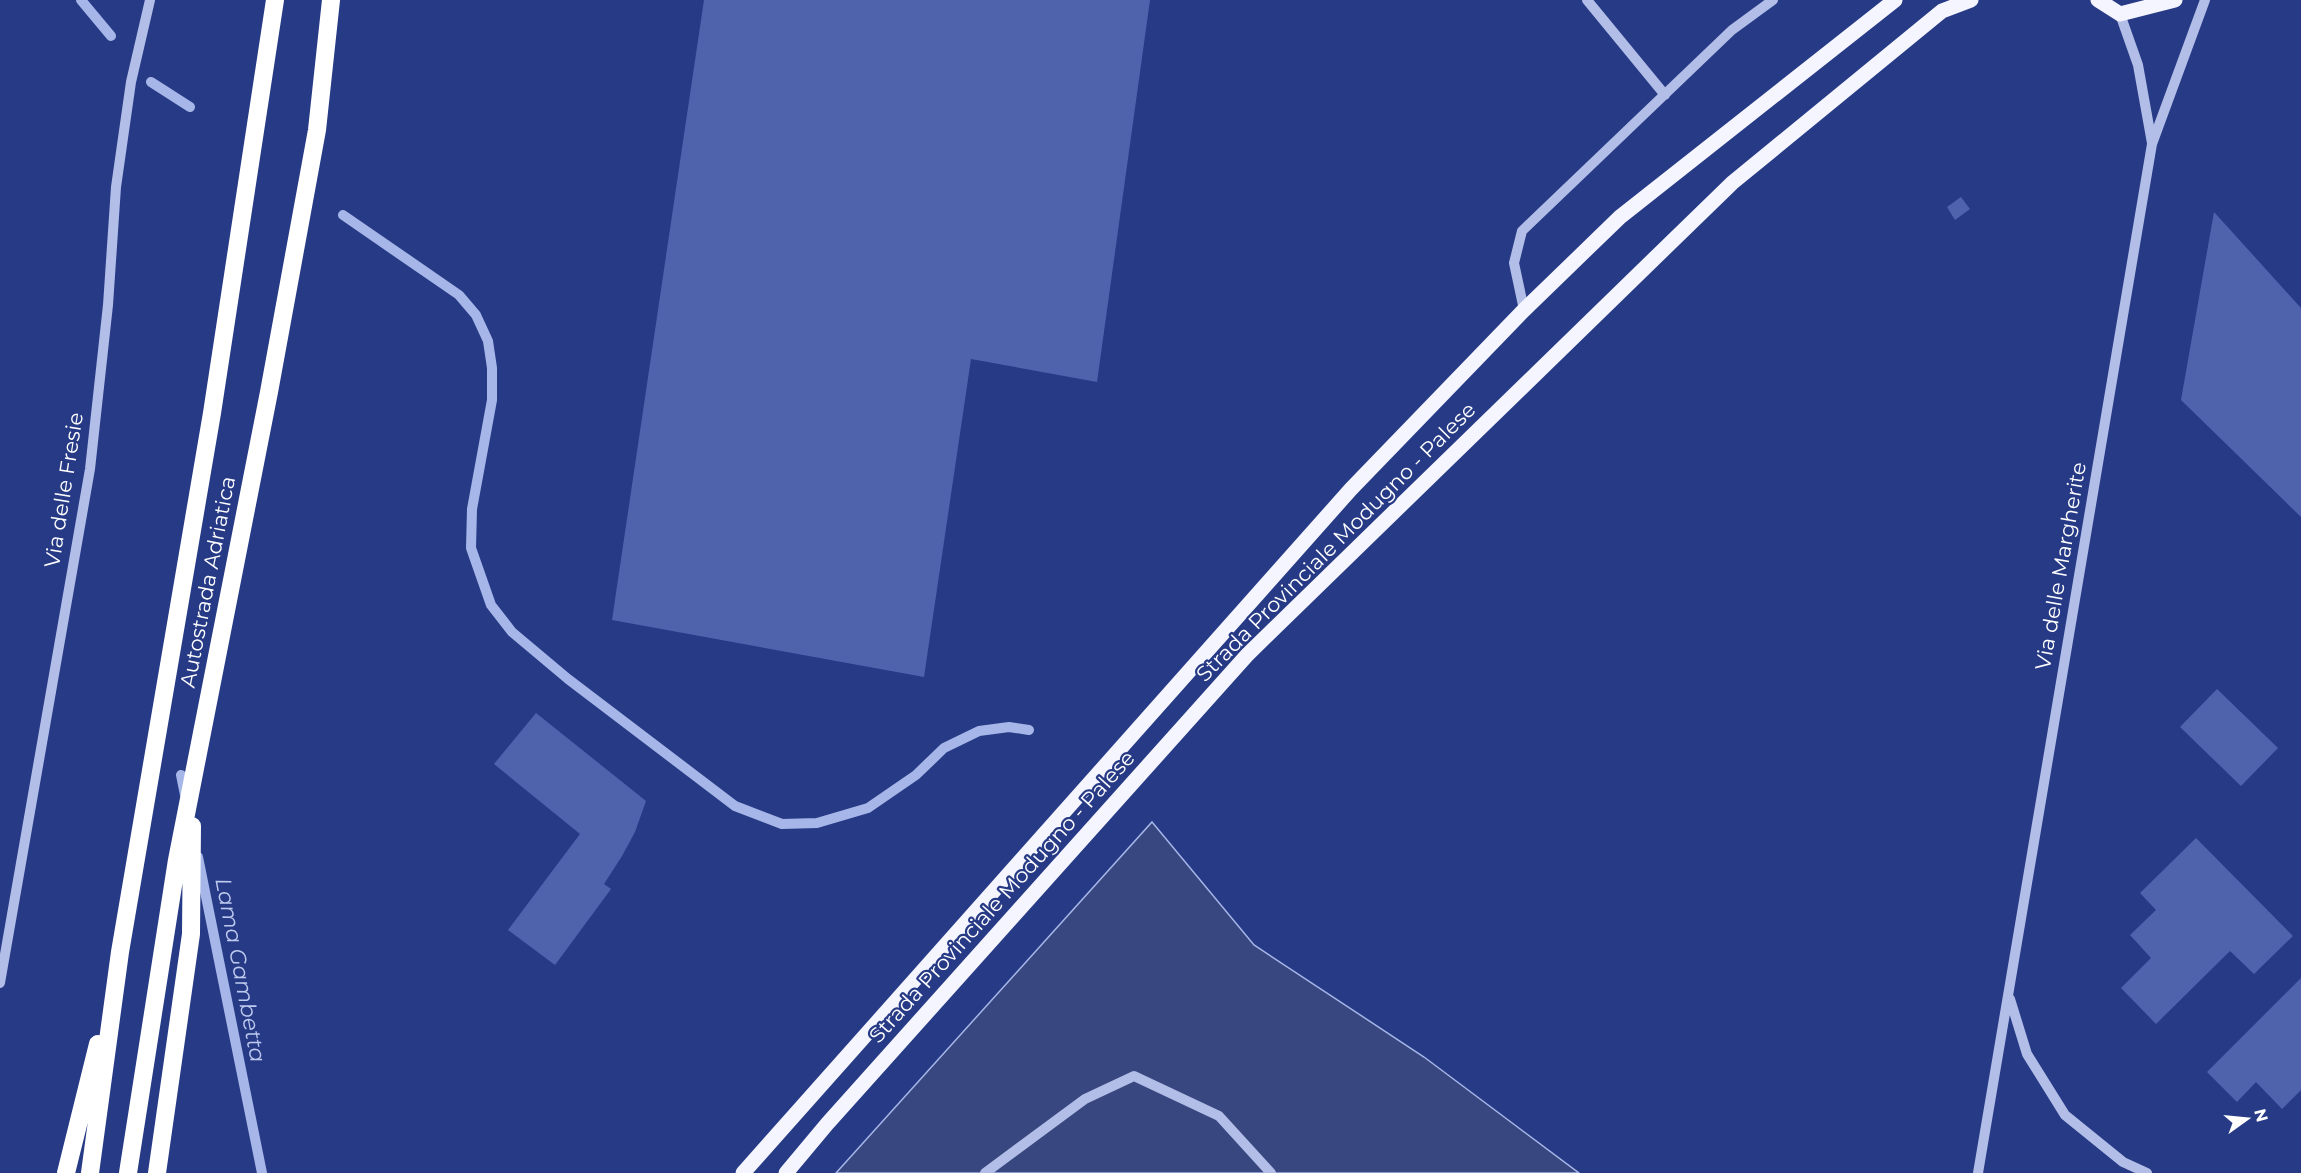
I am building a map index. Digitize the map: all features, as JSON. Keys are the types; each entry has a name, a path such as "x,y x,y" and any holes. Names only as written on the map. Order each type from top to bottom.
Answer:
{"highway":[{"name":"Autostrada Adriatica","path":"90,1173 120,952 212,413 275,0"},
{"name":"Autostrada Adriatica","path":"185,861 191,786 269,392 317,130 331,0"},
{"path":"128,1173 185,861"},
{"path":"158,1173 191,934 185,861"},
{"path":"66,1173 120,952"}],"main road":[{"name":"Strada Provinciale Modugno - Palese","path":"743,1173 1343,498 1524,310 1620,217 1895,0"},
{"name":"Strada Provinciale Modugno - Palese","path":"786,1173 827,1124 1248,654 1732,183 1942,11 1971,0"},
{"path":"2098,0 2120,14 2175,0"}],"street":[{"name":"Via delle Fresie","path":"0,983 90,469 108,305 116,187 131,82 150,0"},
{"path":"1587,0 1665,95"},
{"path":"1524,310 1514,263 1522,231 1732,30 1773,0"},
{"path":"2152,144 2205,0"},
{"path":"2120,14 2138,65 2152,144"},
{"name":"Via delle Margherite","path":"1978,1173 2152,144"},
{"path":"2009,996 2027,1054 2065,1114 2123,1162 2147,1173"},
{"path":"985,1173 1085,1099 1134,1076 1219,1116 1271,1173"}],"water":[{"path":"1152,822 1254,945 1424,1057 1579,1173 836,1173"}],"building":[{"path":"704,0 1150,0 1097,382 971,359 924,677 612,620"},
{"path":"1961,197 1970,209 1955,220 1947,207"},
{"path":"2214,212 2301,308 2301,517 2181,400"},
{"path":"2217,689 2278,748 2241,786 2180,727"},
{"path":"536,713 646,801 635,832 604,884 611,889 555,965 508,930 580,834 494,764"},
{"path":"2196,838 2293,936 2254,974 2230,951 2156,1024 2121,988 2151,958 2130,935 2156,910 2140,893"},
{"path":"2301,978 2301,1090 2282,1109 2256,1082 2237,1102 2207,1072"}],"waterway":[{"path":"81,0 111,36"},
{"path":"151,82 190,107"},
{"path":"343,215 459,295 476,315 488,341 492,368 492,400 472,509 471,548 491,605 512,632 568,679 735,806 782,824 817,823 868,808 916,775 944,748 979,731 1009,727 1029,730"},
{"name":"Lama Gambetta","path":"181,775 185,795"},
{"name":"Lama Gambetta","path":"198,857 262,1173"}]}
